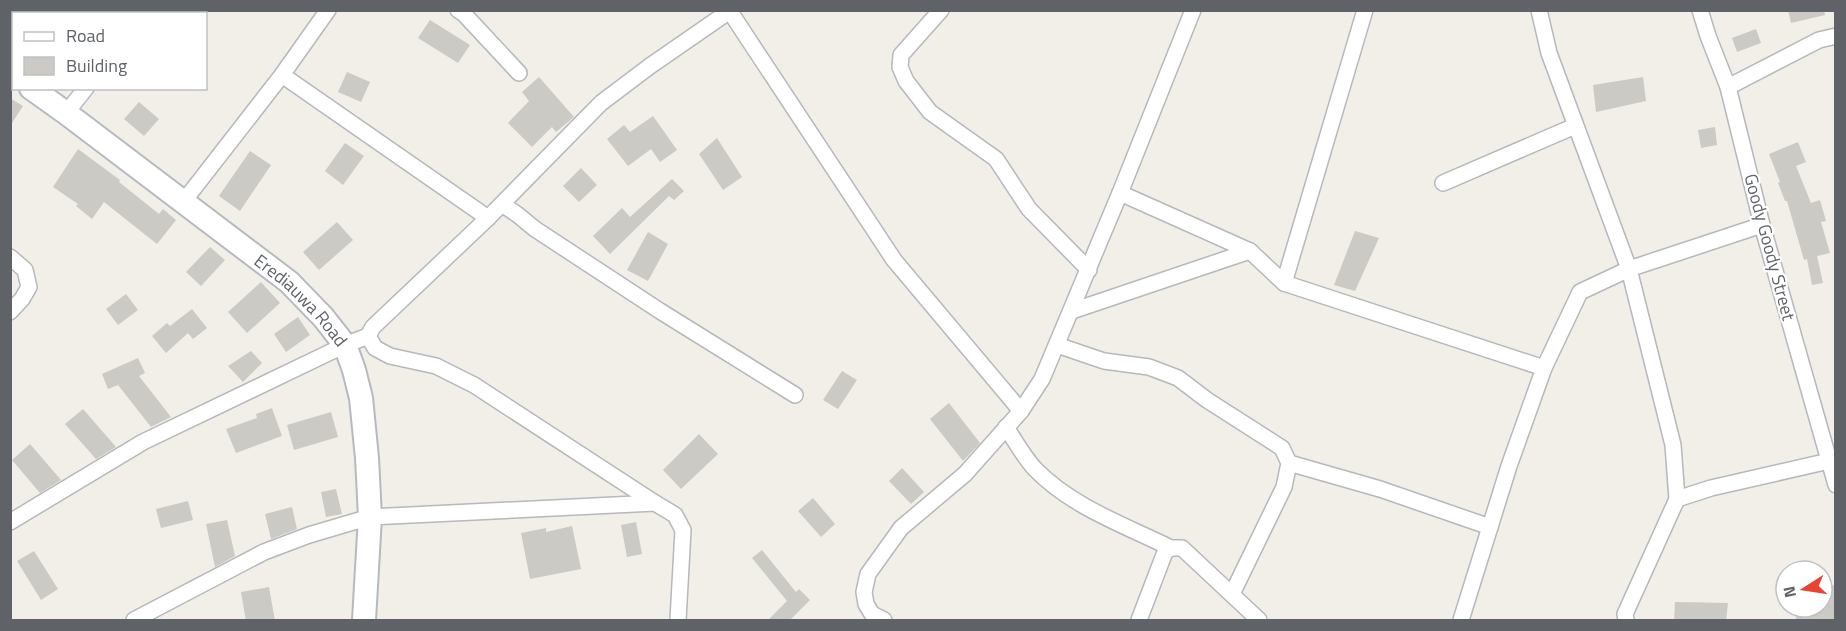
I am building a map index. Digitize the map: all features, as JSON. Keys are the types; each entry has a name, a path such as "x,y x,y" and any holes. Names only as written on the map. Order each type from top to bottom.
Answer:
{"street":[{"path":"184,201 282,75 328,10"},
{"path":"458,10 519,72"},
{"path":"941,10 901,56 900,68 906,81 930,112 996,159 1029,208 1089,270"},
{"path":"884,621 872,614 866,604 864,592 868,574 901,528 965,474 1021,411 1042,379 1089,270 1193,10"},
{"path":"1284,283 1365,10"},
{"path":"1539,10 1549,53 1629,268 1673,445 1677,499 1625,614 1626,621"},
{"name":"Goody Goody Street","path":"1700,10 1728,87 1762,225 1836,485"},
{"path":"10,522 143,442 368,336 373,327 488,218 601,103 730,11 894,260 1021,411"},
{"path":"1728,87 1819,40 1836,36"},
{"path":"282,75 488,218"},
{"name":"Erediauwa Road","path":"34,90 289,282 323,317 345,345 361,398 367,458 370,517 364,621"},
{"path":"66,113 84,90"},
{"path":"1443,183 1575,126"},
{"path":"1120,193 1250,251 1284,283 1544,368"},
{"path":"502,204 535,229 660,311 795,395"},
{"path":"1461,621 1509,466 1544,368 1580,292 1629,268 1762,225"},
{"path":"1072,310 1250,251"},
{"path":"10,257 25,270 29,287 10,312"},
{"path":"368,336 375,348 390,356 436,366 474,385 675,515 683,530 678,621"},
{"path":"1057,345 1104,361 1149,367 1178,378 1207,400 1282,448 1289,464 1284,487 1232,594"},
{"path":"1006,427 1034,468 1057,489 1080,504 1171,548 1182,548 1259,621"},
{"path":"1677,499 1711,488 1829,461"},
{"path":"1289,464 1380,489 1490,527"},
{"path":"134,621 264,552 309,535 370,517 655,503"},
{"path":"1139,621 1165,552 1171,548"}],"building":[{"path":"1788,10 1824,10 1825,15 1791,23"},
{"path":"430,20 470,45 458,63 418,38"},
{"path":"1756,29 1761,43 1737,52 1732,38"},
{"path":"347,72 370,82 361,102 338,92"},
{"path":"539,77 574,117 556,132 552,127 532,147 508,123 529,101 522,92"},
{"path":"1643,77 1646,101 1596,112 1593,85"},
{"path":"10,98 23,106 10,126"},
{"path":"139,102 159,119 144,136 124,119"},
{"path":"653,116 677,150 660,162 651,149 628,166 607,139 624,125 630,132"},
{"path":"1715,127 1717,145 1701,148 1698,130"},
{"path":"717,138 742,177 723,190 699,154"},
{"path":"1798,142 1806,162 1796,166 1811,203 1820,200 1826,221 1821,222 1830,253 1817,256 1823,283 1812,285 1807,259 1804,260 1787,201 1778,183 1780,182 1769,154"},
{"path":"345,143 364,156 343,185 325,171"},
{"path":"78,149 120,180 119,182 159,214 163,209 176,220 157,244 104,202 92,219 76,206 78,204 53,187"},
{"path":"250,151 271,165 240,211 219,196"},
{"path":"581,168 597,185 579,202 563,186"},
{"path":"672,179 684,191 674,200 669,196 610,254 593,236 622,208 630,217"},
{"path":"337,222 353,240 319,270 303,252"},
{"path":"1355,231 1379,238 1355,291 1334,285"},
{"path":"648,232 668,244 648,281 627,270"},
{"path":"210,247 225,260 201,286 186,272"},
{"path":"261,282 280,303 247,333 228,312"},
{"path":"126,294 138,310 118,325 106,309"},
{"path":"192,309 207,328 193,339 188,333 166,353 152,336 167,323 170,326"},
{"path":"298,317 310,335 286,352 274,334"},
{"path":"251,351 262,363 243,382 228,366"},
{"path":"138,358 145,373 139,376 171,417 151,427 118,385 108,389 102,374"},
{"path":"842,371 857,380 838,409 823,400"},
{"path":"949,403 980,443 963,461 930,419"},
{"path":"272,408 282,436 236,453 226,429 257,418 256,414"},
{"path":"83,409 116,447 96,459 65,424"},
{"path":"331,412 338,437 294,450 287,425"},
{"path":"699,434 718,454 681,489 663,470"},
{"path":"30,444 61,480 40,493 12,460"},
{"path":"902,468 924,492 911,504 889,481"},
{"path":"336,489 342,514 326,517 321,492"},
{"path":"813,498 835,524 821,537 798,511"},
{"path":"188,501 193,520 161,528 156,509"},
{"path":"292,507 297,529 271,539 265,514"},
{"path":"227,520 235,556 215,567 206,524"},
{"path":"636,522 642,554 627,557 621,525"},
{"path":"572,526 581,569 530,579 521,533 546,528 546,532"},
{"path":"762,550 796,592 799,589 810,600 789,621 767,621 787,601 752,558"},
{"path":"34,551 58,589 41,600 17,561"},
{"path":"1834,585 1836,585 1836,621 1796,621 1796,619 1834,619"},
{"path":"269,587 275,621 246,621 241,592"},
{"path":"1675,602 1728,603 1726,621 1674,621"}]}
